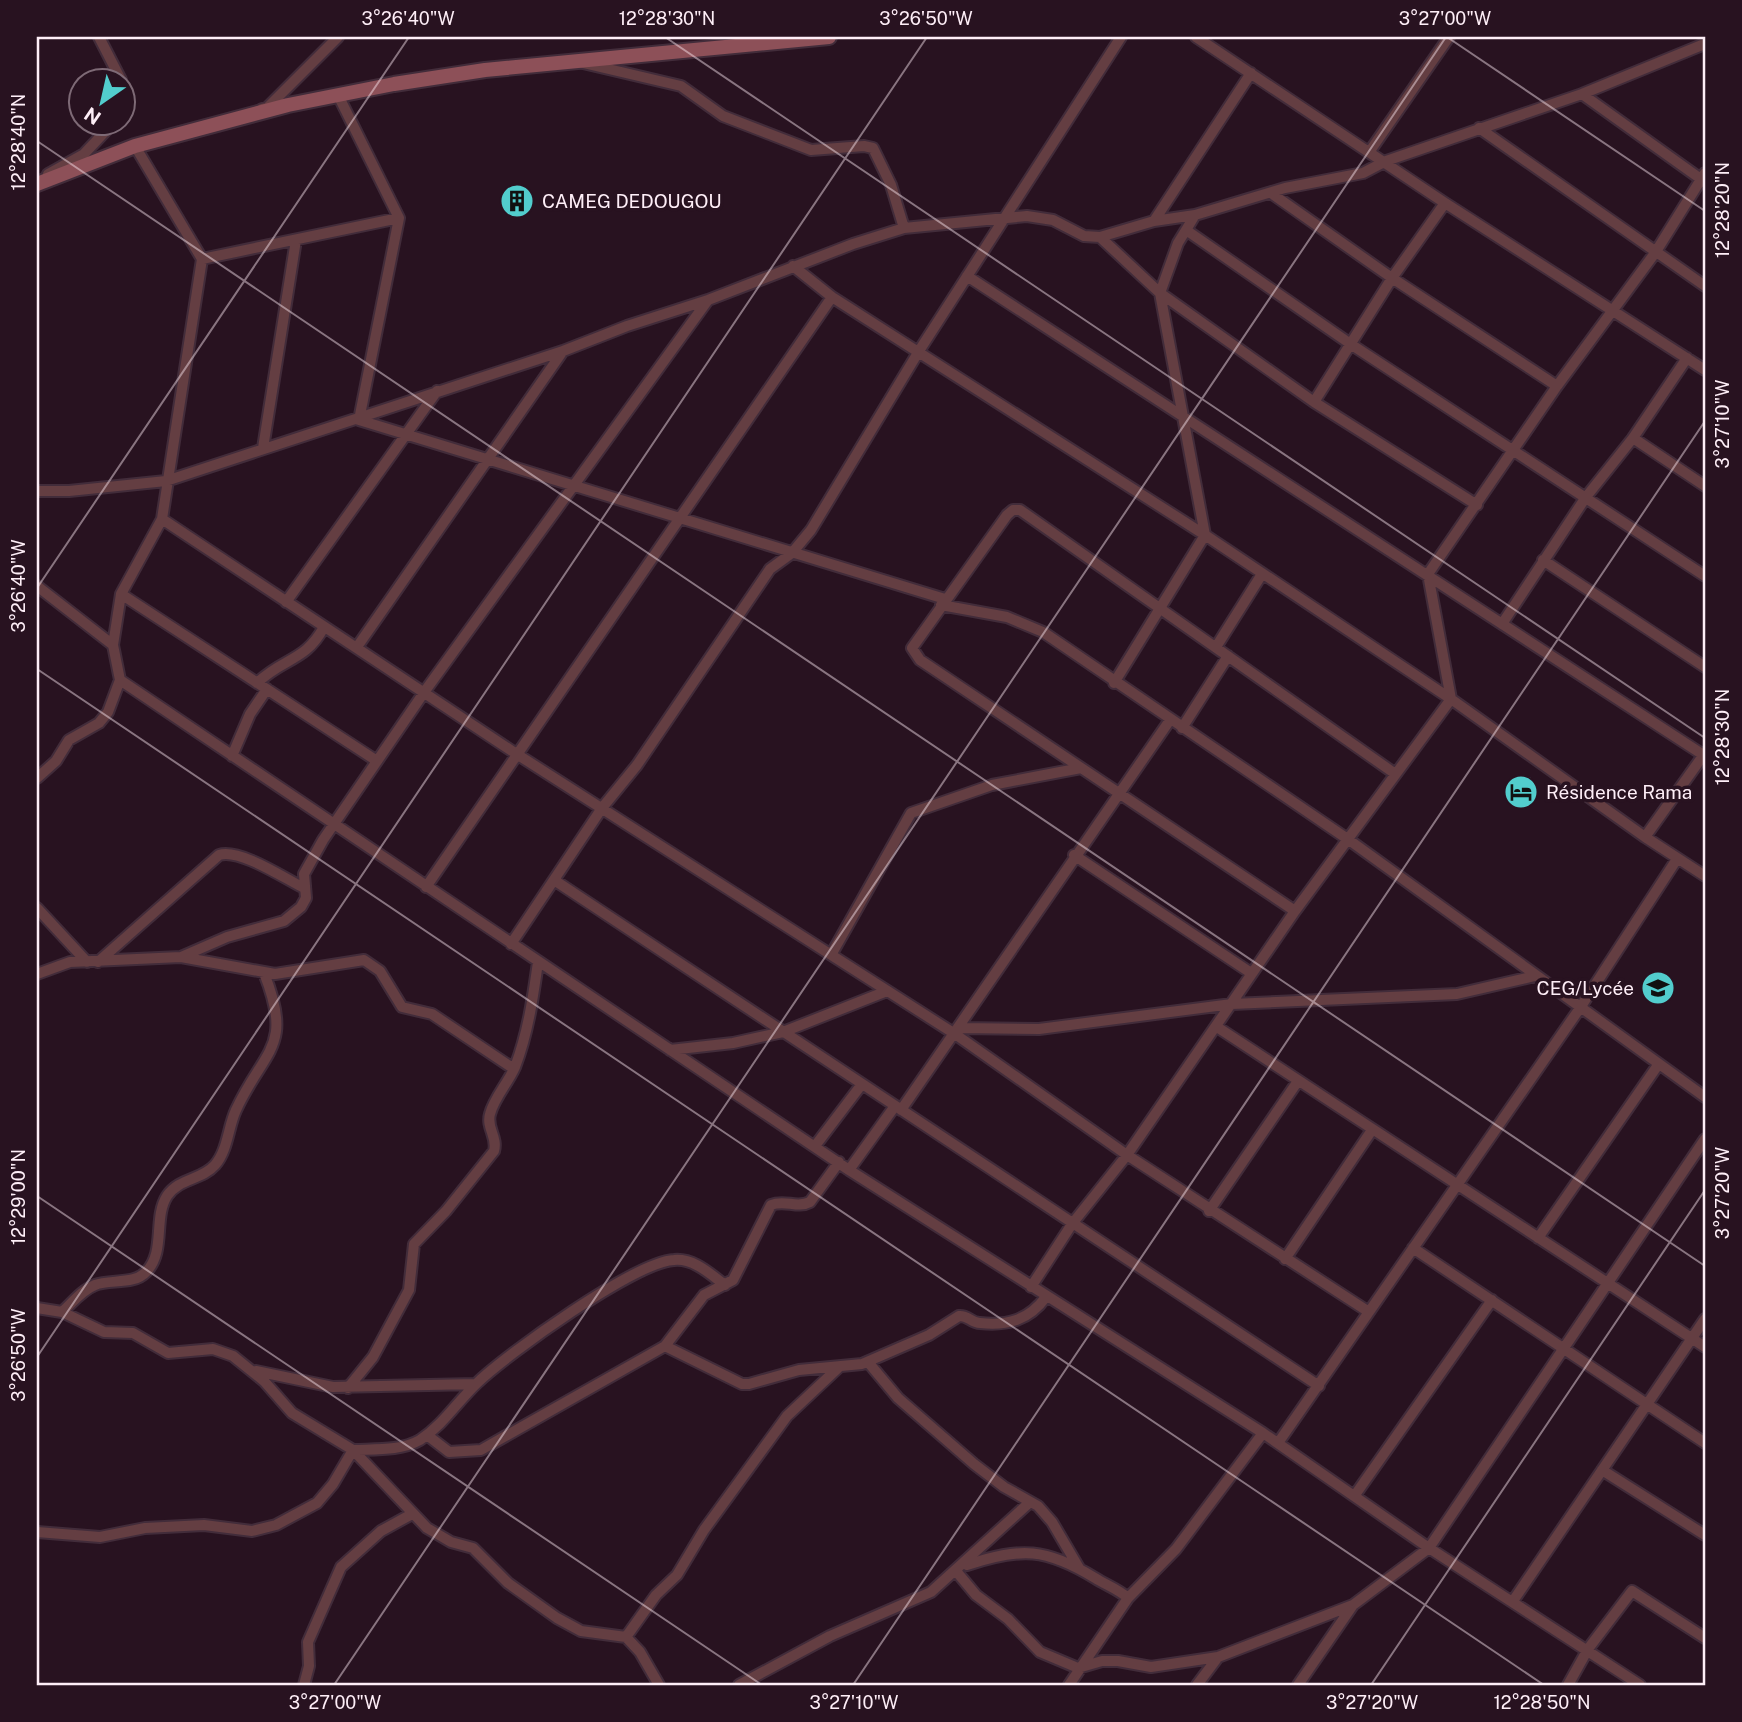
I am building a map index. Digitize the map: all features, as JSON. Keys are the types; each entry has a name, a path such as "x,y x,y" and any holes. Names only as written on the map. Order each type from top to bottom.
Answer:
{"main road":[{"path":"37,182 135,146 288,105 338,95 485,70 581,63 829,37"}],"street":[{"path":"99,37 114,66"},
{"path":"158,140 267,108 338,37"},
{"path":"511,944 602,808 637,765 770,569 792,553 811,530 919,351 1121,37"},
{"path":"1196,37 1370,150 1445,203 1705,370"},
{"path":"1370,150 1449,37"},
{"path":"37,491 69,491 166,481 263,448 359,421 436,391 563,351 904,228 1006,216 1045,218 1084,236 1100,237 1154,221 1195,215 1271,193 1363,173 1385,161 1581,94 1704,43"},
{"path":"581,63 681,86 723,116 811,150 864,145 873,148 891,185 904,228"},
{"path":"1154,221 1251,73"},
{"path":"1031,1287 1072,1224 1127,1155 1217,1027 1295,911 1451,699 1428,574 1557,386 1655,253 1704,178 1581,94"},
{"path":"338,95 399,218 359,421"},
{"path":"1479,128 1705,286"},
{"path":"37,182 84,154 101,136"},
{"path":"37,778 56,761 69,740 99,723 108,712 120,680 113,645 121,594 136,561 162,519 202,259 135,146"},
{"path":"1271,193 1392,278 1557,386"},
{"path":"1314,402 1392,278 1445,203"},
{"path":"1114,683 1205,536 1160,293 1178,243 1195,215"},
{"path":"202,259 399,218"},
{"path":"1186,230 1352,345 1705,576"},
{"path":"1100,237 1160,293 1314,402 1476,505"},
{"path":"263,448 296,240"},
{"path":"793,266 832,297 1205,536 1451,699 1645,837 1705,876"},
{"path":"967,276 1705,755 1645,837"},
{"path":"426,887 515,753 832,297"},
{"path":"181,957 227,937 291,918 304,902 309,862 425,691 708,300"},
{"path":"357,647 563,351"},
{"path":"1502,624 1586,497 1633,438 1686,358"},
{"path":"286,602 436,391"},
{"path":"359,421 792,553 943,602 1007,617 1043,632 1114,683 1349,840 1705,1097"},
{"path":"1633,438 1705,486"},
{"path":"1295,911 915,656 912,648 943,602 1007,515 1013,510 1020,510 1394,773"},
{"path":"162,519 515,753 887,991 957,1031 1209,1211 1369,1312"},
{"path":"1543,560 1705,667"},
{"path":"1216,647 1262,574"},
{"path":"37,586 113,645"},
{"path":"121,594 377,761"},
{"path":"257,682 281,664 308,652 324,627"},
{"path":"1182,728 1228,656"},
{"path":"120,680 849,1170 1263,1433 1429,1548 1588,1648 1640,1685"},
{"path":"232,756 250,714 267,689"},
{"path":"849,1170 957,1031 1074,855 1170,720"},
{"path":"831,955 911,813 992,785 1081,768"},
{"path":"92,962 226,853 252,862 304,888"},
{"path":"1074,855 1251,973"},
{"path":"1278,1443 1580,1008 1677,859"},
{"path":"554,880 1319,1386"},
{"path":"37,908 92,962"},
{"path":"37,974 70,962 181,957 264,973 309,970 364,960 380,971 402,1007 432,1014 514,1069"},
{"path":"348,1388 373,1357 403,1303 413,1269 411,1249 414,1244 446,1211 494,1151 496,1144 489,1125 489,1115 514,1069 531,1013 538,962"},
{"path":"62,1312 95,1285 130,1279 146,1272 154,1256 160,1215 168,1195 188,1178 203,1174 217,1163 237,1108 274,1048 276,1012 264,973"},
{"path":"957,1031 1039,1030 1232,1004 1457,994 1535,976"},
{"path":"670,1050 733,1044 783,1032 887,991"},
{"path":"1217,1027 1705,1347"},
{"path":"1538,1238 1658,1065"},
{"path":"1209,1211 1298,1081"},
{"path":"815,1146 862,1084"},
{"path":"1285,1259 1372,1129"},
{"path":"958,1569 976,1595 1008,1619 1040,1652 1078,1668 1102,1661 1151,1667 1219,1657 1353,1605 1429,1548 1705,1139"},
{"path":"427,1435 449,1452 481,1450 665,1346 704,1295 733,1280 771,1205 810,1202 839,1162"},
{"path":"1413,1248 1705,1443"},
{"path":"353,1450 407,1446 427,1435 476,1384 555,1324 609,1289 658,1264 673,1260 694,1264 725,1285"},
{"path":"665,1346 741,1384 799,1370 838,1368 868,1362 929,1335 965,1315 980,1324 1011,1323 1025,1318 1046,1297"},
{"path":"1355,1495 1492,1300"},
{"path":"37,1308 62,1312 104,1332 141,1336 168,1353 221,1350 252,1370 292,1413 353,1450 412,1514 443,1538 482,1554 508,1583 557,1618 582,1631 626,1637 645,1660 659,1685"},
{"path":"1513,1601 1705,1319"},
{"path":"868,1362 898,1398 974,1464 1030,1502 1052,1522 1079,1568"},
{"path":"626,1637 656,1595 677,1575 704,1530 787,1416 838,1368"},
{"path":"252,1370 315,1385 348,1388 476,1384"},
{"path":"1069,1685 1128,1598 1176,1549 1263,1433"},
{"path":"37,1532 100,1537 145,1528 204,1525 252,1531 276,1525 317,1503 334,1484 353,1450"},
{"path":"1602,1470 1705,1535"},
{"path":"739,1685 830,1636 931,1592 1030,1502"},
{"path":"304,1685 309,1666 308,1642 341,1567 380,1531 412,1514"},
{"path":"958,1569 999,1553 1035,1553 1059,1558 1128,1598"},
{"path":"1568,1685 1588,1648 1632,1591 1705,1638"},
{"path":"1298,1685 1353,1605"},
{"path":"1197,1685 1219,1657"}],"place":[{"name":"CAMEG DEDOUGOU","path":"517,201"},
{"name":"Résidence Rama","path":"1521,792"},
{"name":"CEG/Lycée","path":"1658,988"}]}
